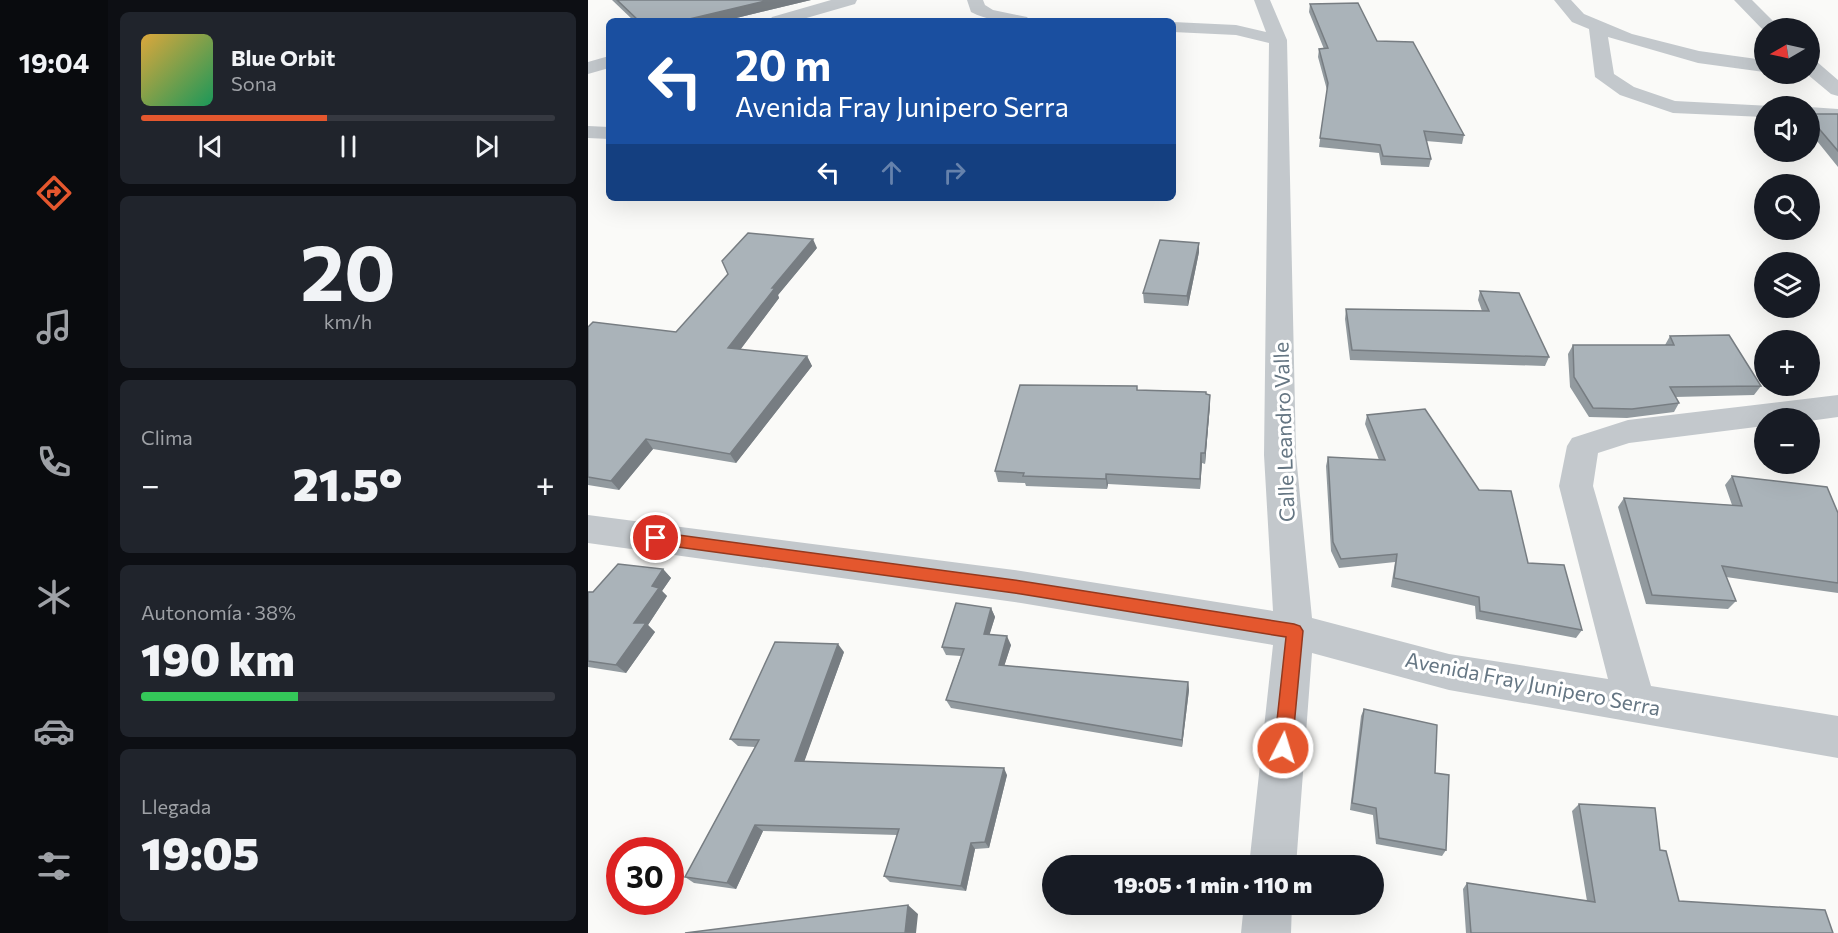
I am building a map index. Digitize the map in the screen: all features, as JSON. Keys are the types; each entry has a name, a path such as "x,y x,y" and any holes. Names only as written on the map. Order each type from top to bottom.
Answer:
{"street":[{"path":"788,18 849,0"},
{"path":"975,0 977,8 988,14 1007,18"},
{"name":"Calle Leandro Valle","path":"1262,0 1278,40 1280,454 1294,631 1273,855"},
{"path":"1562,0 1578,18 1626,38 1698,57 1754,65"},
{"path":"1742,0 1761,18"},
{"path":"1176,27 1236,30 1278,40"},
{"path":"1598,27 1605,77 1627,91 1673,107 1754,111"},
{"path":"588,68 606,63"},
{"path":"1820,75 1838,90"},
{"path":"1820,114 1838,115"},
{"path":"588,132 606,133"},
{"path":"1635,703 1576,486 1583,446 1628,432 1838,406"},
{"name":"Avenida Fray Junipero Serra","path":"588,529 1021,587 1294,631 1449,672 1838,736"},
{"path":"1266,933 1267,915"}],"building":[{"path":"617,0 769,0 694,18 636,18"},
{"path":"1358,3 1377,41 1413,42 1464,135 1424,131 1431,159 1383,156 1380,145 1320,138 1328,83 1319,49 1328,48 1310,4"},
{"path":"1820,114 1838,114 1838,151 1820,130"},
{"path":"748,233 813,239 772,288 775,288 728,348 807,356 730,454 646,439 611,481 588,477 588,327 593,322 676,332 728,274 722,261"},
{"path":"1160,240 1199,243 1187,296 1143,293"},
{"path":"1480,291 1519,293 1549,357 1352,350 1346,309 1489,311"},
{"path":"1729,335 1754,375 1754,386 1670,387 1679,403 1632,409 1593,408 1574,377 1573,345 1674,345 1670,336"},
{"path":"1020,385 1137,386 1137,390 1206,392 1210,395 1205,453 1201,453 1200,479 1106,474 1106,479 1023,476 1024,473 995,471"},
{"path":"1425,409 1479,490 1511,491 1528,563 1564,565 1582,630 1480,611 1479,597 1394,578 1397,554 1341,559 1333,542 1328,457 1385,460 1367,415"},
{"path":"1732,476 1827,487 1838,513 1838,583 1722,566 1736,601 1652,595 1624,498 1742,506"},
{"path":"618,564 663,569 652,586 659,588 634,623 646,623 616,665 588,661 588,592 593,592"},
{"path":"956,603 991,608 984,634 1007,636 999,665 1188,682 1182,740 946,700 964,649 942,647"},
{"path":"775,642 838,644 795,761 1004,768 985,842 971,843 961,886 884,876 899,829 755,825 727,883 685,877 759,740 730,739"},
{"path":"1364,709 1437,725 1435,773 1449,775 1446,850 1379,838 1376,808 1352,803"},
{"path":"1579,804 1655,808 1660,850 1666,851 1679,901 1825,910 1833,933 1471,933 1467,883 1595,902"},
{"path":"908,905 905,933 685,933"}],"route":[{"path":"656,538 1021,587 1294,631 1283,748"}]}
